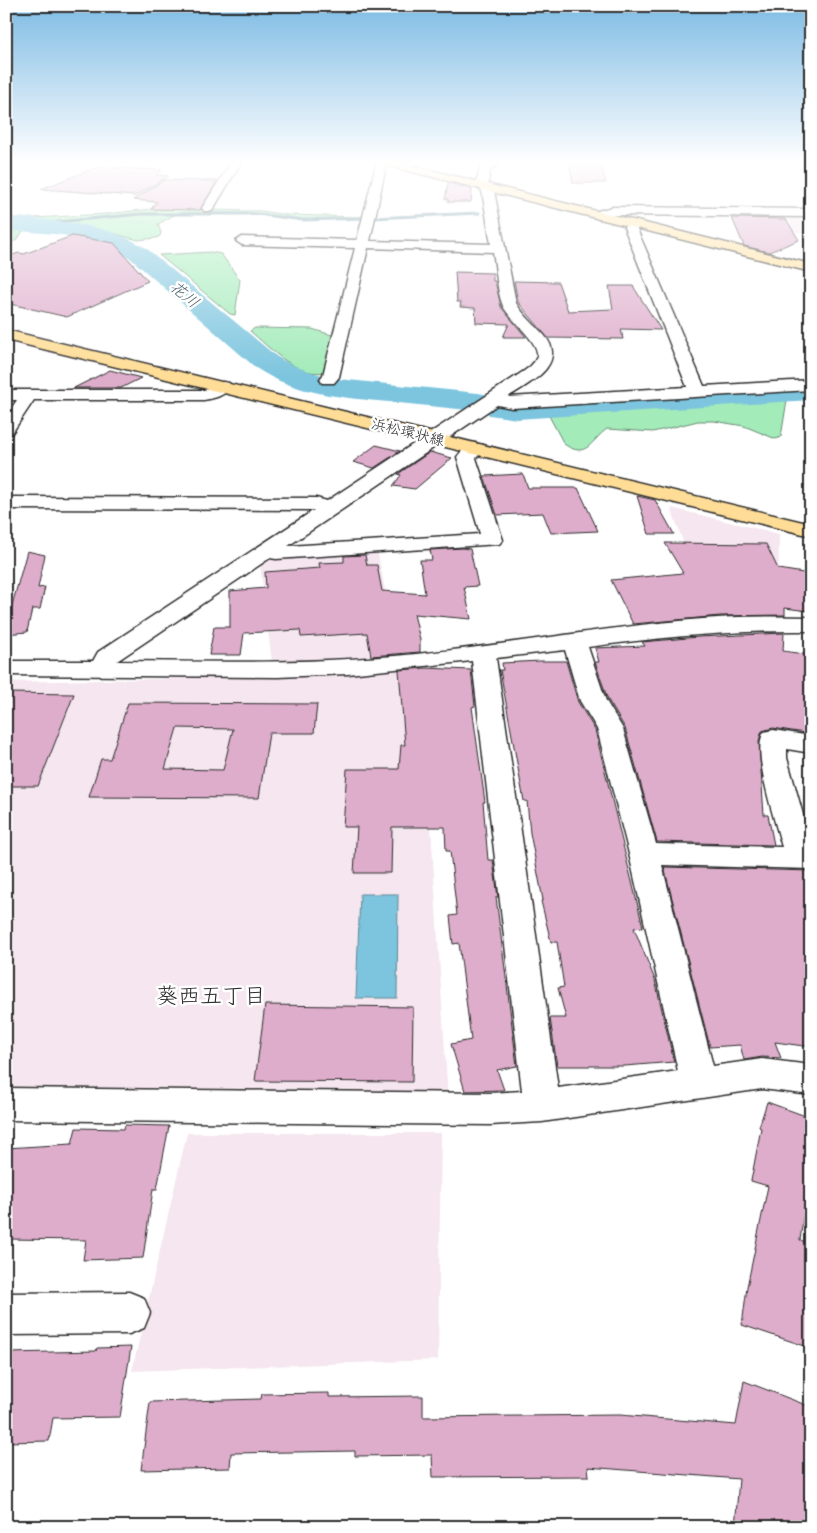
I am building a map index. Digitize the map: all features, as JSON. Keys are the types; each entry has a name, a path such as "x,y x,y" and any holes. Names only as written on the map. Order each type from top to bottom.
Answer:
{"main road":[{"path":"668,233 811,268"},
{"name":"浜松環状線","path":"6,325 441,434 476,449 811,530"},
{"name":"浜松環状線","path":"6,335 223,387 811,516"}],"street":[{"path":"328,379 331,377 365,233"},
{"path":"102,669 107,656 536,371 542,364 546,350 538,336 511,308 496,233"},
{"path":"632,233 696,388 700,392"},
{"path":"242,241 499,248"},
{"path":"494,399 512,403 811,385"},
{"path":"6,395 204,395 213,393 223,387"},
{"path":"6,429 28,395"},
{"path":"267,550 276,553 492,540 466,457 476,449"},
{"path":"6,503 316,504 330,508"},
{"path":"6,668 313,669 383,665 722,624 811,624"},
{"path":"574,641 593,701 610,729 644,854 699,1082"},
{"path":"483,653 542,1106"},
{"path":"644,854 805,858 773,758 773,738 811,745"},
{"path":"6,1104 480,1109 542,1106 762,1074 811,1080"},
{"path":"6,1314 129,1313"}],"shaded area":[{"path":"671,508 779,534 778,617 712,619 695,590 700,589"},
{"path":"377,549 398,657 272,663 260,564 272,555"},
{"path":"421,668 448,1099 6,1095 6,682 350,675"},
{"path":"187,1133 441,1133 438,1360 132,1371"}],"green space":[{"path":"6,233 22,233 17,240 6,245"},
{"path":"110,233 161,233 156,238 138,240"},
{"path":"211,252 221,254 240,280 235,315 230,314 159,255"},
{"path":"255,328 312,329 332,335 334,339 325,372 315,373 304,370 284,360 250,331"},
{"path":"778,397 787,400 781,437 776,439 744,426 714,421 698,421 653,432 607,429 588,447 578,450 564,444 548,414 553,411"}],"water":[{"path":"360,894 398,894 397,998 356,998"}],"building":[{"path":"738,233 794,233 799,240 769,252 744,246"},
{"path":"72,236 114,243 148,281 67,317 6,303 6,257 19,253 24,254"},
{"path":"455,272 493,273 493,281 495,281 501,307 526,337 503,337 509,324 476,323 475,308 460,307 461,302 457,302"},
{"path":"514,281 558,282 568,311 613,309 609,286 633,286 661,330 621,329 623,339 548,338 518,302"},
{"path":"110,370 141,378 121,388 74,388"},
{"path":"376,445 400,451 374,468 353,462"},
{"path":"430,452 452,458 415,489 393,486 401,475 398,474"},
{"path":"523,474 528,488 578,488 598,531 551,533 543,513 497,515 484,476"},
{"path":"637,496 655,500 674,534 649,534"},
{"path":"665,543 766,544 778,569 810,574 808,611 785,608 785,615 720,616 633,624 611,580 683,573"},
{"path":"470,549 478,586 464,587 471,619 414,614 420,640 420,652 371,656 367,633 301,637 300,630 244,633 241,655 209,655 214,627 230,627 230,591 266,588 265,572 320,568 319,563 344,562 344,556 365,555 367,565 377,565 382,591 425,594 420,560 432,560 430,550"},
{"path":"27,551 45,555 38,588 45,587 40,609 32,609 27,632 6,634 6,627"},
{"path":"784,633 783,651 811,655 811,734 773,728 762,731 759,741 764,815 768,815 774,845 657,842 625,728 608,700 595,662 599,662 595,648 645,646 642,642 699,637"},
{"path":"566,661 578,702 595,730 643,927 634,928 655,980 674,1062 625,1066 557,1066 550,1018 566,1018 558,988 564,987 557,942 551,942 541,901 543,900 530,833 527,801 524,801 500,670 503,670 502,663"},
{"path":"426,668 471,670 475,706 472,707 485,802 483,802 488,860 493,860 517,1066 497,1070 504,1090 465,1091 451,1044 471,1040 459,943 453,944 450,916 457,915 450,851 446,851 445,827 392,827 391,873 354,873 357,827 343,827 347,769 399,769 401,745 405,745 399,670"},
{"path":"6,693 74,694 38,786 6,786"},
{"path":"128,703 317,704 314,733 269,733 259,798 89,797 101,759 110,759","holes":["177,728 233,729 223,770 165,769"]},
{"path":"664,867 811,871 811,952 805,951 809,1015 811,1015 811,1047 775,1042 781,1058 762,1057 744,1060 740,1045 710,1047"},
{"path":"265,1005 413,1007 412,1082 255,1081"},
{"path":"767,1102 811,1118 811,1201 806,1199 800,1240 811,1244 811,1348 742,1325 747,1287 768,1186 751,1181 761,1128 759,1127"},
{"path":"125,1125 169,1126 157,1189 153,1189 143,1258 83,1260 86,1240 6,1239 6,1148 72,1144 76,1128 124,1129"},
{"path":"131,1347 120,1417 53,1418 49,1441 6,1442 6,1362 8,1353 96,1351 97,1348"},
{"path":"744,1381 811,1407 811,1455 805,1498 811,1499 811,1527 735,1527 739,1479 588,1467 589,1476 433,1477 432,1455 355,1456 355,1451 231,1453 230,1468 141,1470 150,1402 261,1399 262,1394 329,1393 329,1397 423,1396 423,1417 620,1415 736,1425"}],"waterway":[{"name":"花川","path":"90,233 125,244 138,253 266,362 278,370 315,383 338,388 478,402"},
{"path":"500,408 517,410 811,391"}],"district":[{"name":"葵西五丁目","path":"211,995"}]}
